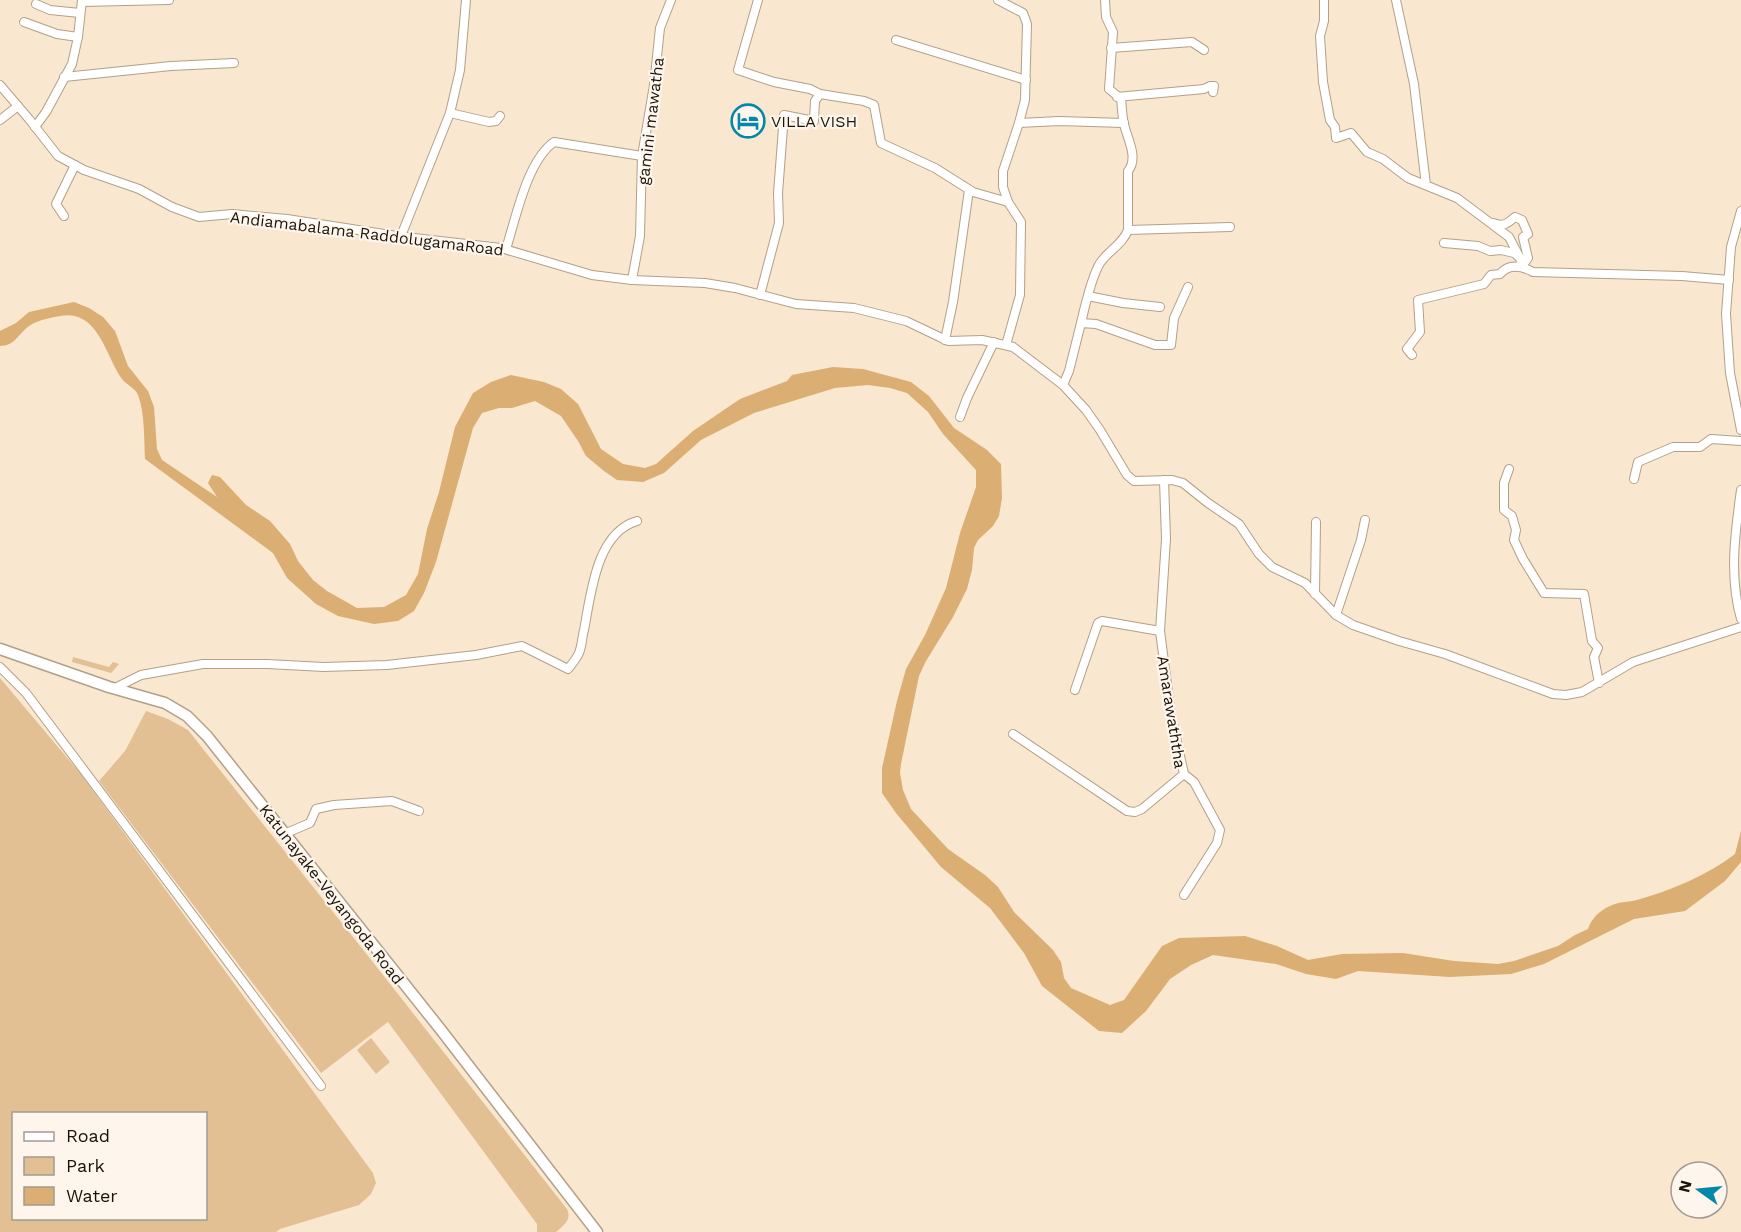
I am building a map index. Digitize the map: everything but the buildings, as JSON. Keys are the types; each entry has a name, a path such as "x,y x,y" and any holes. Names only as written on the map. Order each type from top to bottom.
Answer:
{"main road":[{"name":"Katunayake-Veyangoda Road","path":"0,649 165,703 187,716 207,736 441,1030 597,1232"}],"street":[{"path":"35,127 46,112 72,64 82,1 169,0"},
{"path":"401,236 450,113 460,70 466,0"},
{"name":"gamini mawatha","path":"632,280 640,236 642,156 654,85 660,28 671,0"},
{"path":"758,0 738,70 774,82 810,89 820,94 864,101 874,105 881,142 935,168 969,190 1008,202"},
{"path":"998,0 1023,13 1027,24 1025,100 1003,171 1003,187 1008,202 1021,222 1020,295 1006,345"},
{"path":"1063,385 1069,371 1088,296 1100,264 1125,238 1128,230 1128,171 1132,166 1132,153 1120,99 1109,89 1113,32 1106,17 1105,0"},
{"path":"1324,0 1324,21 1320,36 1323,82 1336,138 1351,133 1368,152 1383,159 1408,178 1456,198 1509,237 1521,262"},
{"path":"1396,0 1414,84 1426,185"},
{"path":"36,4 50,9 80,13"},
{"path":"24,22 57,34 78,37"},
{"path":"896,40 1026,80"},
{"path":"1111,48 1192,42 1204,50"},
{"path":"64,77 171,66 234,63"},
{"name":"Andiamabalama RaddolugamaRoad","path":"0,85 58,156 84,170 139,189 172,207 199,217 232,213 507,249 592,275 632,280 705,283 735,288 796,304 854,308 906,321 948,341 982,340 1013,347 1063,385 1086,410 1127,475 1134,481 1164,480 1183,483 1239,524 1259,554 1272,567 1305,583 1336,615 1353,625 1445,654 1553,694 1566,696 1582,692 1633,662 1741,627"},
{"path":"1117,96 1204,89 1210,86 1214,86 1214,92"},
{"path":"760,294 779,224 778,193 784,115 814,121 815,101 820,94"},
{"path":"0,120 18,106"},
{"path":"450,113 489,123 496,121 500,116"},
{"path":"1019,123 1059,121 1124,123"},
{"path":"507,249 528,178 545,148 554,142 642,156"},
{"path":"64,216 56,204 75,165"},
{"path":"945,340 953,302 969,190"},
{"path":"1741,211 1731,247 1726,314 1730,373 1741,430"},
{"path":"1412,355 1407,349 1420,332 1418,300 1484,284 1491,275 1500,274 1503,270 1514,267 1528,258 1523,237 1528,234 1522,220 1515,218 1500,226 1484,219"},
{"path":"1128,230 1230,228"},
{"path":"1444,243 1478,246 1490,251 1502,250 1514,253 1533,272 1682,276 1729,280"},
{"path":"1081,323 1096,324 1155,345 1171,345 1174,318 1188,287"},
{"path":"1088,296 1160,307"},
{"path":"960,417 994,342"},
{"path":"1634,479 1638,462 1673,447 1700,447 1711,439 1741,441"},
{"path":"1509,469 1504,483 1504,510 1512,516 1516,530 1514,540 1544,593 1584,594 1592,641 1598,648 1594,657 1599,683"},
{"name":"Amarawaththa","path":"1014,734 1127,811 1135,812 1142,809 1184,774 1171,715 1160,631 1166,539 1164,480"},
{"path":"1741,490 1734,538 1736,601 1741,619"},
{"path":"1336,615 1361,540 1365,520"},
{"path":"115,688 141,675 203,664 324,667 387,665 476,655 522,645 568,669 579,653 593,582 604,550 612,537 627,524 637,521"},
{"path":"1315,594 1316,522"},
{"path":"1075,690 1098,622 1160,631"},
{"path":"0,667 26,693 321,1086"},
{"path":"1184,774 1194,782 1220,830 1217,843 1184,895"},
{"path":"284,834 310,823 316,809 334,805 392,801 419,810"}],"green space":[{"path":"73,657 109,667 113,662 119,664 111,673 72,662"},
{"path":"0,678 80,773 373,1173 376,1183 371,1194 359,1205 276,1232 0,1232"},
{"path":"146,711 188,730 372,961 567,1209 568,1219 556,1232 537,1232 537,1224 388,1022 321,1073 99,781 125,751"},
{"path":"371,1038 390,1062 376,1074 357,1050"}],"water":[{"path":"74,302 103,317 115,331 128,366 148,391 154,407 157,449 162,460 217,497 208,483 212,475 220,477 246,505 270,521 290,544 298,561 313,580 357,608 384,607 406,595 418,574 427,529 455,427 473,393 491,382 511,375 544,382 561,389 578,404 601,449 623,464 645,468 656,464 693,431 740,399 787,381 792,375 833,367 863,369 911,382 929,396 954,428 987,450 1001,464 1002,498 999,516 974,548 967,589 919,676 901,764 903,790 911,809 948,849 998,887 1014,912 1053,950 1061,962 1064,978 1071,988 1110,1005 1124,1000 1162,946 1179,938 1245,936 1277,946 1308,960 1342,954 1403,953 1454,961 1498,964 1558,946 1588,929 1596,915 1613,905 1650,896 1700,876 1735,854 1741,831 1741,862 1725,881 1685,911 1634,919 1544,964 1511,974 1450,977 1358,971 1336,979 1306,974 1276,964 1213,955 1191,965 1170,979 1146,1011 1122,1033 1099,1031 1042,986 1024,953 990,908 941,867 882,793 882,768 906,669 925,635 946,588 960,533 976,487 976,470 943,434 928,412 907,393 868,385 835,388 754,413 701,440 664,473 643,482 617,480 604,471 586,456 561,416 535,401 482,413 473,428 436,562 424,593 414,611 398,621 374,624 338,616 316,604 287,578 273,553 145,459 143,418 138,395 122,379 99,336 83,319 60,316 40,321 29,326 13,342 0,346 0,331 16,323 29,312"}],"place":[{"name":"VILLA VISH","path":"748,121"}]}
